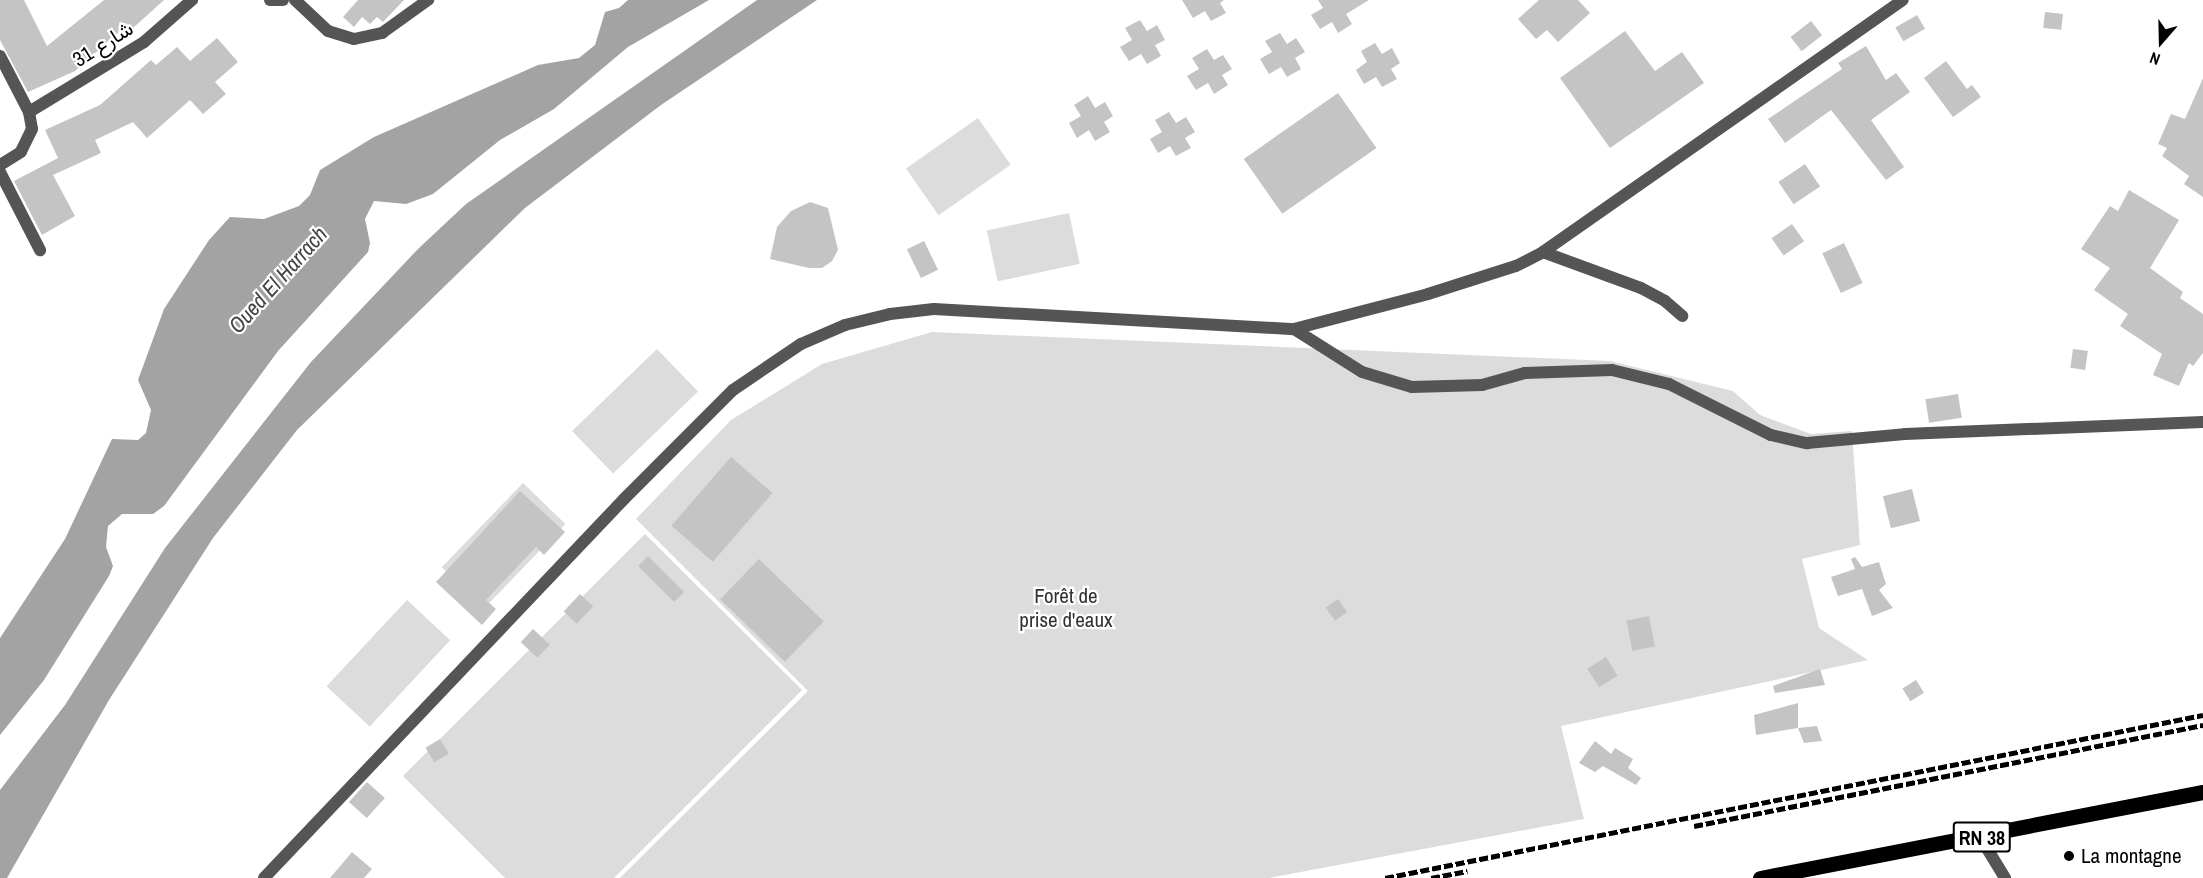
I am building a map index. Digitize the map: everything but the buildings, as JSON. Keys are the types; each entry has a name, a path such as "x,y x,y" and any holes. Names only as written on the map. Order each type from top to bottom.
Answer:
{"main road":[{"name":"RN 38","path":"1760,878 2203,792"}],"street":[{"name":"شارع 31","path":"29,112 144,42 192,0"},
{"path":"270,0 283,0"},
{"path":"295,0 328,31 354,39 382,33 428,0"},
{"path":"264,878 733,390 801,344 856,322 934,309 1294,329 1395,305 1516,266 1543,252 1903,0"},
{"path":"0,57 29,112 32,129 27,146 15,158 0,165"},
{"path":"0,172 40,250"},
{"path":"1543,252 1641,288 1665,300 1682,316"},
{"path":"1294,329 1362,372 1412,387 1482,386 1525,373 1612,370 1669,384 1771,435 1807,443 1905,434 2203,422"},
{"path":"1980,837 2005,878"}],"green space":[{"path":"978,118 1011,165 939,215 906,168"},
{"path":"1069,213 1080,264 998,281 987,230"},
{"name":"Forêt de prise d'eaux","path":"932,332 1610,361 1733,391 1760,415 1811,434 1852,431 1860,545 1802,559 1819,628 1868,660 1561,726 1584,819 1269,878 620,878 808,691 636,519 731,420 822,364"},
{"path":"657,349 698,391 613,473 572,431"},
{"path":"523,483 565,524 484,608 442,567"},
{"path":"645,534 802,690 614,878 505,878 403,776"},
{"path":"407,600 450,640 370,727 327,686"}],"water":[{"name":"Oued El Harrach","path":"628,0 709,0 628,47 554,109 500,140 433,194 406,204 374,201 365,219 370,243 368,252 278,351 164,506 153,514 122,514 108,526 106,547 113,566 109,576 44,680 0,735 0,638 65,539 112,439 138,440 146,433 151,410 138,380 164,309 209,240 230,217 264,219 299,206 310,195 320,170 374,137 538,65 579,58 595,45 605,12 619,8"},
{"path":"757,0 817,0 661,105 525,208 297,430 213,538 109,700 7,878 0,878 0,790 65,705 165,548 311,362 418,249 466,204"}],"railway":[{"path":"1385,878 2203,715"},
{"path":"1694,826 2203,725"},
{"path":"1431,878 1467,871"}],"place":[{"name":"La montagne","path":"2069,856"}]}
